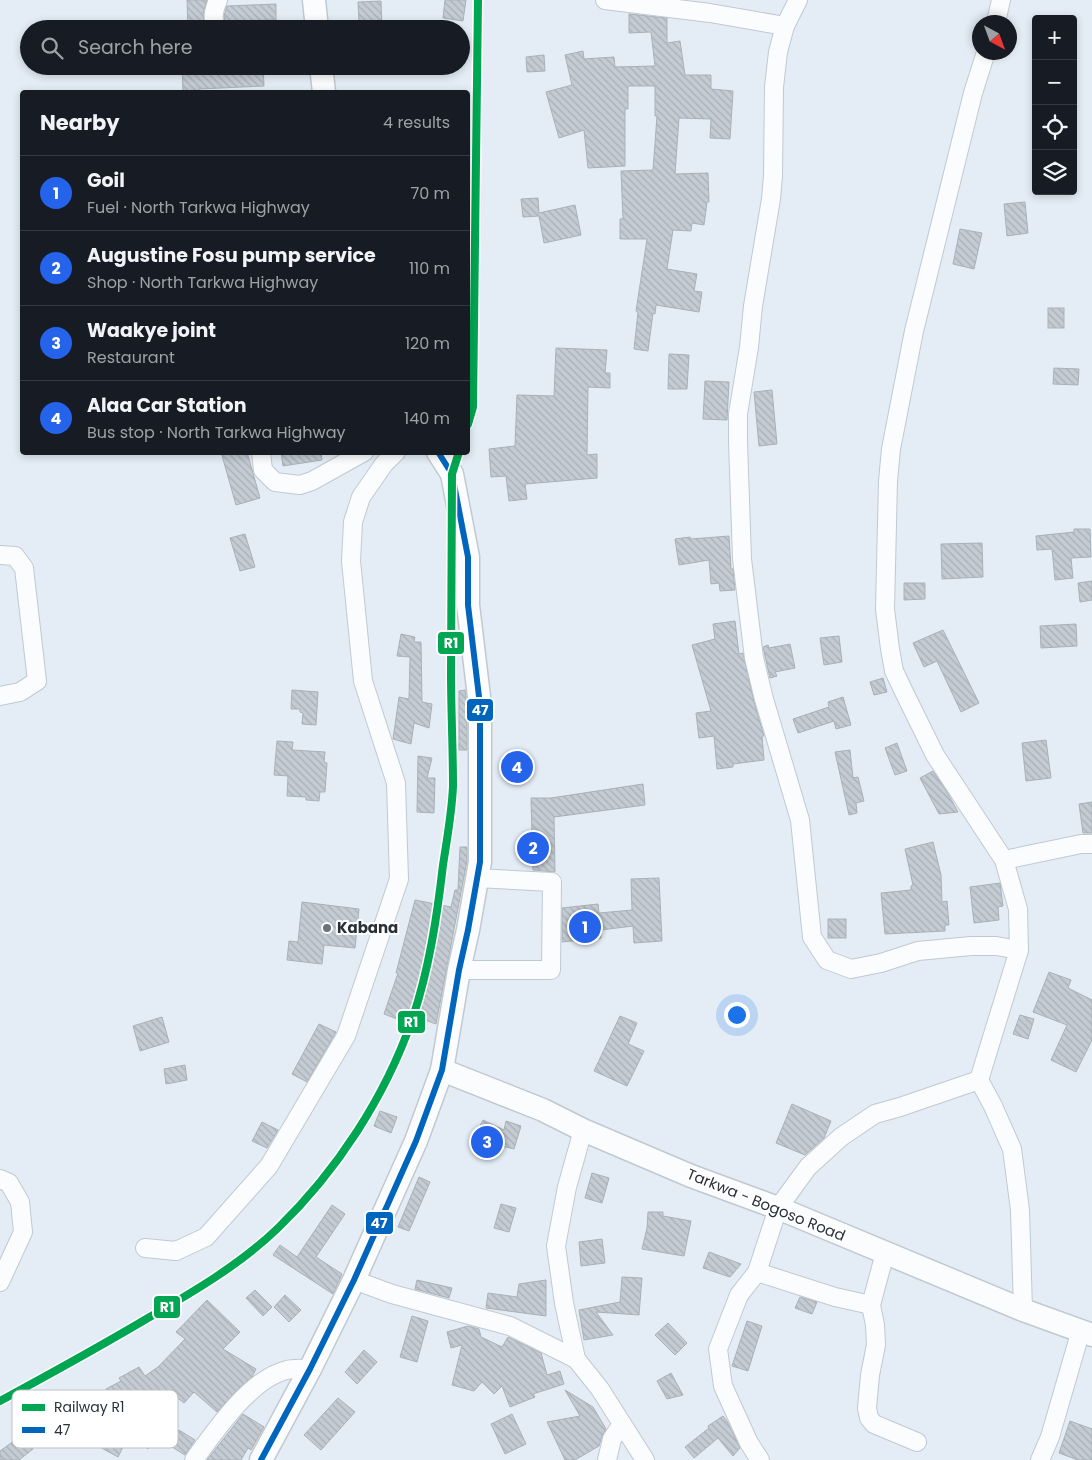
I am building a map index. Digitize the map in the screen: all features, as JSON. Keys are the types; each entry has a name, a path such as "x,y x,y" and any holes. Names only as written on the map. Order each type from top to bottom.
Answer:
{"main road":[{"path":"314,0 316,20"},
{"path":"322,75 324,90"},
{"path":"262,1460 354,1280 416,1141 442,1070 480,862 480,705 468,605 468,558 452,474 440,455"},
{"name":"Tarkwa - Bogoso Road","path":"442,1070 534,1106 583,1130 691,1176 778,1208 1024,1310 1087,1333"}],"street":[{"path":"213,20 214,9 218,0"},
{"path":"604,0 710,13 785,26"},
{"path":"798,0 785,26 778,52 774,87 771,199 752,306 749,347 738,414 738,442 742,559 754,658 764,699 800,820 812,937 827,960 852,969 881,963 918,951 971,946 996,946 1019,950"},
{"path":"998,15 1002,0"},
{"path":"983,60 973,92 914,331 891,449 888,481 885,609 894,671 935,755 1004,860 1018,909 1019,950 979,1080 1012,1149 1020,1210 1024,1310"},
{"path":"261,455 263,470 275,482 286,484 300,484 312,481 359,455"},
{"path":"145,1248 176,1251 206,1237 269,1166 346,1036 399,879 396,783 363,681 351,561 353,522 361,497 384,464 393,455"},
{"path":"0,555 15,556 24,568 37,681 20,692 0,696"},
{"path":"1004,860 1081,844 1092,844"},
{"path":"459,970 551,970 552,882 477,878"},
{"path":"760,1460 749,1443 722,1386 718,1349 738,1296 757,1272 778,1208 808,1166 841,1138 875,1114 979,1080"},
{"path":"576,1359 564,1303 556,1246 567,1186 583,1130"},
{"path":"0,1179 8,1183 20,1202 23,1232 0,1282"},
{"path":"885,1252 871,1304 876,1345 870,1375 867,1408 869,1418 874,1424 917,1442"},
{"path":"757,1272 835,1297 871,1304"},
{"path":"354,1280 392,1294 510,1326 576,1359 600,1389 644,1460"},
{"path":"1040,1460 1087,1333"},
{"path":"194,1460 218,1426 250,1392 273,1375 288,1369 310,1369"},
{"path":"607,1460 612,1439 622,1424"}],"building":[{"path":"187,0 207,0 203,14 204,20 188,20"},
{"path":"445,0 466,0 463,20 443,18"},
{"path":"381,1 382,20 359,20 358,2"},
{"path":"276,4 276,20 225,20 227,6"},
{"path":"629,14 667,18 667,43 680,41 685,75 711,75 711,89 733,91 730,139 710,138 711,119 679,118 675,174 708,173 709,202 707,202 704,225 692,223 691,231 673,230 667,269 697,274 694,291 702,292 699,312 656,305 655,314 653,313 648,351 634,349 638,312 636,311 647,239 620,239 620,219 623,219 621,171 653,170 657,116 655,116 655,86 628,86 628,109 625,109 625,166 588,168 584,130 559,138 546,92 572,85 565,55 583,51 584,59 614,57 615,67 655,66 651,32 629,33"},
{"path":"544,55 545,71 527,72 526,57"},
{"path":"182,75 263,75 264,86 183,90"},
{"path":"538,198 539,213 575,205 581,235 544,243 539,216 523,217 521,199"},
{"path":"1025,202 1028,233 1007,236 1004,204"},
{"path":"960,229 982,233 974,269 953,264"},
{"path":"1048,308 1064,308 1064,328 1048,328"},
{"path":"556,348 607,350 605,373 610,373 610,388 588,387 587,455 597,454 597,478 525,484 527,499 509,501 506,476 491,477 489,449 515,446 517,395 554,396"},
{"path":"669,354 689,355 687,389 668,389"},
{"path":"1054,368 1079,369 1078,385 1053,384"},
{"path":"705,381 729,382 727,420 703,419"},
{"path":"772,390 777,444 759,446 754,392"},
{"path":"222,455 248,455 260,498 236,505"},
{"path":"281,455 321,455 322,460 283,466"},
{"path":"1074,529 1090,529 1091,557 1071,558 1073,578 1055,580 1052,549 1037,550 1036,536 1074,532"},
{"path":"245,534 255,567 240,571 230,538"},
{"path":"729,536 731,569 733,569 735,590 720,591 719,583 711,584 709,560 679,565 675,539"},
{"path":"982,543 983,577 942,579 941,544"},
{"path":"1092,581 1092,600 1080,602 1078,583"},
{"path":"904,583 925,583 925,599 904,600"},
{"path":"735,621 739,654 743,653 764,736 762,736 764,760 733,764 733,767 717,769 714,736 699,738 696,713 711,711 692,645 715,639 713,624"},
{"path":"1076,624 1077,646 1041,648 1040,626"},
{"path":"943,630 979,703 961,712 937,661 924,667 913,643"},
{"path":"401,634 415,637 414,642 421,642 422,702 432,704 429,728 414,723 411,744 393,739 399,697 409,699 410,657 397,656"},
{"path":"839,636 842,662 824,665 820,638"},
{"path":"790,644 795,668 775,672 777,676 770,678 763,647 768,645 769,648"},
{"path":"883,678 887,692 874,695 870,682"},
{"path":"292,690 318,692 316,725 302,724 303,713 300,712 300,709 291,709"},
{"path":"465,690 467,750 459,750 459,691"},
{"path":"843,697 851,725 836,729 834,721 798,733 793,719 829,707 828,702"},
{"path":"1046,740 1051,778 1026,781 1022,743"},
{"path":"277,741 293,742 292,750 325,752 324,762 327,763 325,792 320,792 319,801 306,800 306,797 287,796 288,776 274,775"},
{"path":"897,743 907,771 895,775 885,748"},
{"path":"850,750 853,778 858,777 864,801 856,803 857,813 849,815 835,752"},
{"path":"418,756 432,758 427,778 435,778 434,813 417,812"},
{"path":"933,771 958,812 939,814 920,778"},
{"path":"643,784 645,805 554,817 555,872 533,870 531,798 551,798"},
{"path":"1092,802 1092,833 1083,833 1079,804"},
{"path":"933,842 941,875 942,902 947,901 949,925 945,925 945,931 885,934 881,893 911,890 913,885 905,849"},
{"path":"460,847 467,847 467,861 436,1024 400,1011 397,1019 384,1014 398,973 396,973 415,900 451,907 455,890 458,890"},
{"path":"659,878 662,941 634,943 633,926 601,930 601,938 562,942 562,908 598,904 599,913 632,910 631,879"},
{"path":"1000,883 1003,906 998,907 999,920 974,923 970,887"},
{"path":"302,902 359,909 355,948 324,945 322,964 287,960 289,941 298,942"},
{"path":"828,919 846,919 846,938 828,938"},
{"path":"1049,972 1071,980 1068,988 1092,1000 1092,1040 1076,1072 1051,1060 1067,1025 1033,1012"},
{"path":"1020,1015 1034,1019 1028,1039 1013,1034"},
{"path":"620,1016 637,1023 628,1044 644,1051 627,1086 594,1071"},
{"path":"162,1017 169,1042 140,1051 133,1026"},
{"path":"319,1024 336,1032 307,1082 292,1074"},
{"path":"185,1065 187,1080 166,1084 164,1069"},
{"path":"792,1104 831,1121 824,1138 805,1155 776,1143"},
{"path":"380,1111 397,1117 391,1133 374,1126"},
{"path":"483,1120 504,1130 506,1121 521,1126 514,1149 497,1145 476,1134"},
{"path":"262,1122 278,1130 267,1148 252,1141"},
{"path":"592,1173 609,1178 602,1203 585,1198"},
{"path":"419,1177 430,1182 409,1231 398,1227"},
{"path":"501,1204 516,1208 509,1232 494,1228"},
{"path":"332,1205 345,1214 316,1257 342,1274 333,1294 273,1255 280,1245 297,1257"},
{"path":"648,1212 663,1212 663,1216 691,1221 684,1256 642,1249 647,1228"},
{"path":"602,1239 605,1263 581,1266 579,1242"},
{"path":"709,1252 741,1264 730,1277 703,1268"},
{"path":"622,1277 642,1278 639,1315 596,1312 613,1335 584,1340 579,1310 620,1302"},
{"path":"417,1280 452,1288 449,1298 415,1289"},
{"path":"546,1280 546,1316 486,1308 488,1293 517,1297 519,1284"},
{"path":"255,1290 272,1307 263,1316 246,1298"},
{"path":"285,1295 301,1310 289,1322 274,1307"},
{"path":"800,1297 817,1302 812,1314 795,1308"},
{"path":"207,1300 240,1332 223,1349 256,1369 252,1377 217,1412 194,1392 184,1403 178,1398 178,1390 106,1390 121,1381 119,1378 139,1367 145,1376 158,1367 185,1339 176,1332"},
{"path":"412,1316 428,1321 417,1362 400,1357"},
{"path":"747,1321 762,1326 748,1371 732,1366"},
{"path":"668,1323 687,1343 675,1355 655,1335"},
{"path":"468,1326 479,1329 481,1337 502,1347 508,1337 541,1353 547,1375 560,1371 564,1384 533,1394 535,1397 510,1407 502,1386 494,1394 482,1382 474,1391 452,1385 462,1345 451,1348 447,1332"},
{"path":"364,1350 377,1362 357,1384 345,1372"},
{"path":"671,1373 683,1395 667,1399 657,1381"},
{"path":"565,1390 593,1407 606,1429 599,1446 575,1460 565,1460 547,1422 580,1416"},
{"path":"338,1398 355,1412 321,1450 304,1435"},
{"path":"243,1414 264,1427 251,1450 248,1448 241,1460 207,1460"},
{"path":"512,1414 526,1444 505,1454 491,1424"},
{"path":"723,1416 740,1448 733,1456 718,1438 694,1458 685,1447 709,1428 708,1426"},
{"path":"1070,1421 1092,1429 1092,1460 1078,1460 1059,1453"},
{"path":"179,1430 195,1440 185,1455 174,1448 178,1448"},
{"path":"12,1442 12,1448 33,1449 19,1460 0,1460 0,1451"},
{"path":"101,1448 122,1448 118,1457"}],"rail line":[{"name":"R1","path":"470,417 473,407 478,0"},
{"name":"R1","path":"20,1390 182,1298 216,1277 264,1241 300,1206 339,1157 357,1132 388,1077 412,1020 428,963 452,806 452,474 458,455"},
{"name":"R1","path":"0,1401 12,1394"}],"transit line":[{"name":"47","path":"261,1460 310,1369 354,1280 416,1141 442,1070 459,970 468,930 480,862 480,705 468,605 468,557 452,474 440,455"}],"place":[{"name":"Alaa Car Station","path":"517,767"},
{"name":"Augustine Fosu pump service","path":"533,848"},
{"name":"Goil","path":"585,927"},
{"name":"Kabana","path":"327,928"},
{"name":"Waakye joint","path":"487,1142"}]}
